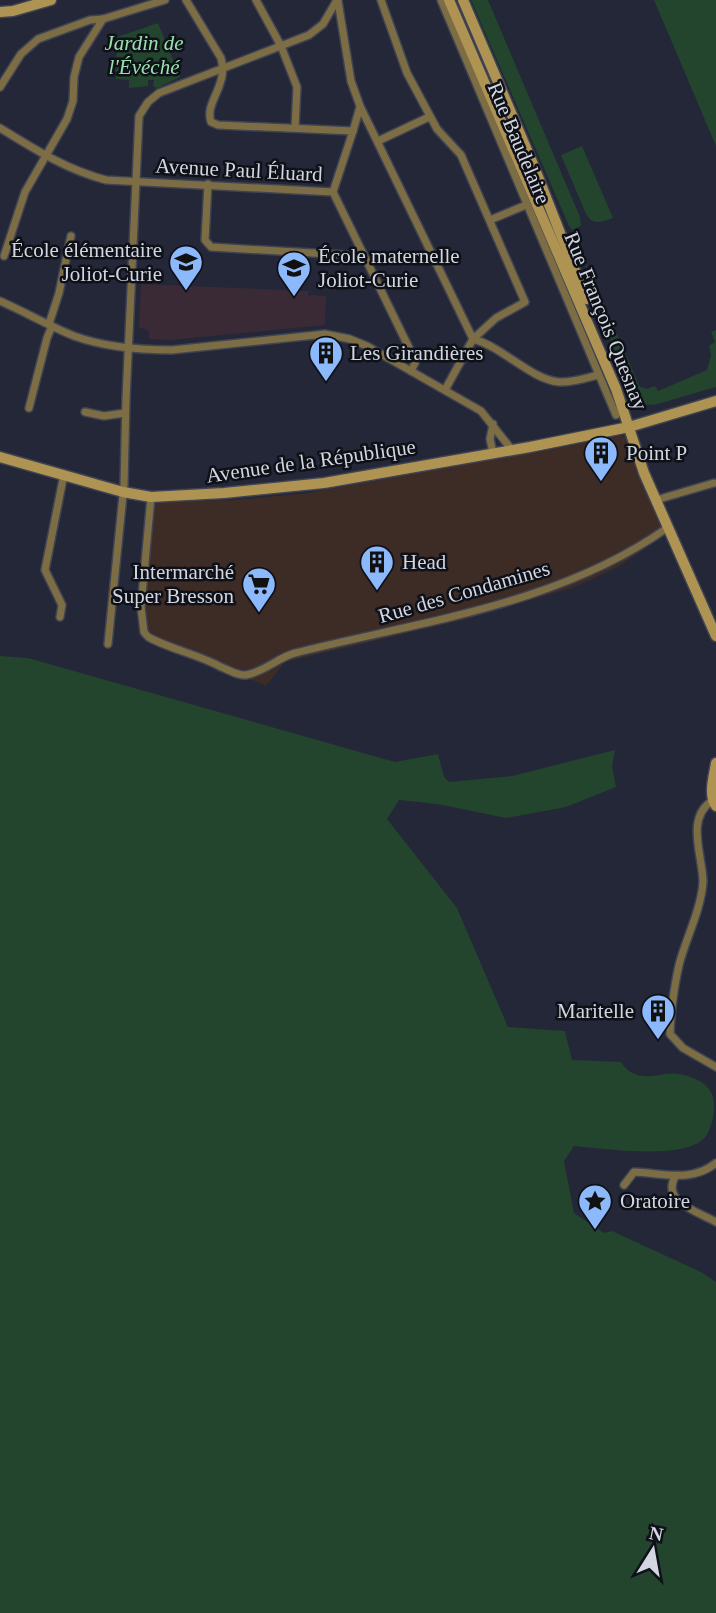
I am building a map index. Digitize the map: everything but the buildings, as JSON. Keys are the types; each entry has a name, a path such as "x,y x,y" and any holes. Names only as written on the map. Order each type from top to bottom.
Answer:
{"street":[{"path":"0,10 30,0"},
{"path":"0,10 13,11 51,0"},
{"path":"0,87 21,54 38,39 90,20 103,19 164,0"},
{"path":"186,0 220,58 223,68 224,75 209,115 211,122 218,125 353,131"},
{"path":"256,0 281,46 297,87 295,128"},
{"path":"108,644 123,492 139,116 148,102 159,93 317,30 338,0"},
{"path":"338,0 351,80 360,106 473,339 548,380 563,382 598,375"},
{"path":"381,0 407,73 436,129 461,155 524,304 496,318 473,339 445,390"},
{"name":"Rue Baudelaire","path":"441,0 615,415"},
{"name":"Rue François Quesnay","path":"449,0 611,376 629,428"},
{"name":"Rue François Quesnay","path":"463,0 535,169 615,372 629,428"},
{"path":"4,256 25,192 67,119 73,100 74,77 79,57 103,19"},
{"path":"333,192 360,106"},
{"path":"379,141 429,117"},
{"name":"Avenue Paul Éluard","path":"0,128 46,156 87,175 106,180 333,192 414,358 411,371"},
{"path":"208,184 205,240 211,247 364,256"},
{"path":"490,220 526,205"},
{"path":"30,408 72,236"},
{"path":"0,301 86,340 128,346 172,350 325,334 350,339 481,411 512,450"},
{"name":"Avenue de la République","path":"0,457 123,492 151,497 224,494 324,483 629,428 716,401"},
{"path":"85,412 104,416 125,413"},
{"path":"493,424 490,439 493,453"},
{"path":"629,428 667,527 716,636"},
{"path":"60,617 62,605 45,569 64,474"},
{"path":"656,500 713,482"},
{"name":"Rue des Condamines","path":"151,497 141,607 144,632 151,639 212,662 233,673 246,675 292,654 462,614 537,592 588,573 641,545 667,527"},
{"path":"716,763 714,803 706,805 698,828 697,848 703,879 702,892 679,965 671,1009 670,1034 683,1048 716,1067"},
{"path":"624,1185 634,1172 675,1177 698,1174 716,1164"},
{"path":"675,1177 671,1187 672,1196 716,1223"}],"shaded area":[{"path":"141,284 308,291 308,297 326,296 325,325 171,340 149,339 149,332 139,328"},
{"path":"620,435 638,441 674,529 618,567 575,587 463,620 285,662 266,686 165,642 145,628 144,608 152,508 157,502 234,500 308,493"}],"green space":[{"path":"471,0 488,0 580,217 581,226 572,230 569,226"},
{"path":"654,0 716,0 716,146"},
{"name":"Jardin de l'Évéché","path":"158,23 180,77 157,88 153,86 154,80 148,80 148,86 129,88 129,80 116,79 117,37"},
{"path":"582,146 613,218 595,222 586,214 561,155"},
{"path":"582,255 640,387 647,389 655,386 658,391 707,370 711,355 709,346 715,342 711,332 716,330 716,387 654,405 642,404 630,386 598,311"},
{"path":"0,656 28,658 395,762 438,754 444,777 449,782 512,776 615,750 612,766 616,787 566,807 506,818 437,804 399,800 387,819 457,908 508,1027 565,1031 572,1060 621,1062 640,1076 670,1073 685,1075 706,1085 713,1097 714,1111 708,1133 699,1142 685,1148 646,1152 574,1146 564,1161 574,1213 604,1233 612,1231 701,1272 716,1282 716,1613 0,1613"}],"place":[{"name":"École élémentaire Joliot-Curie","path":"186,292"},
{"name":"École maternelle Joliot-Curie","path":"294,298"},
{"name":"Les Girandières","path":"326,383"},
{"name":"Point P","path":"601,483"},
{"name":"Head","path":"377,592"},
{"name":"Intermarché Super Bresson","path":"259,614"},
{"name":"Maritelle","path":"658,1041"},
{"name":"Oratoire","path":"595,1231"}]}
